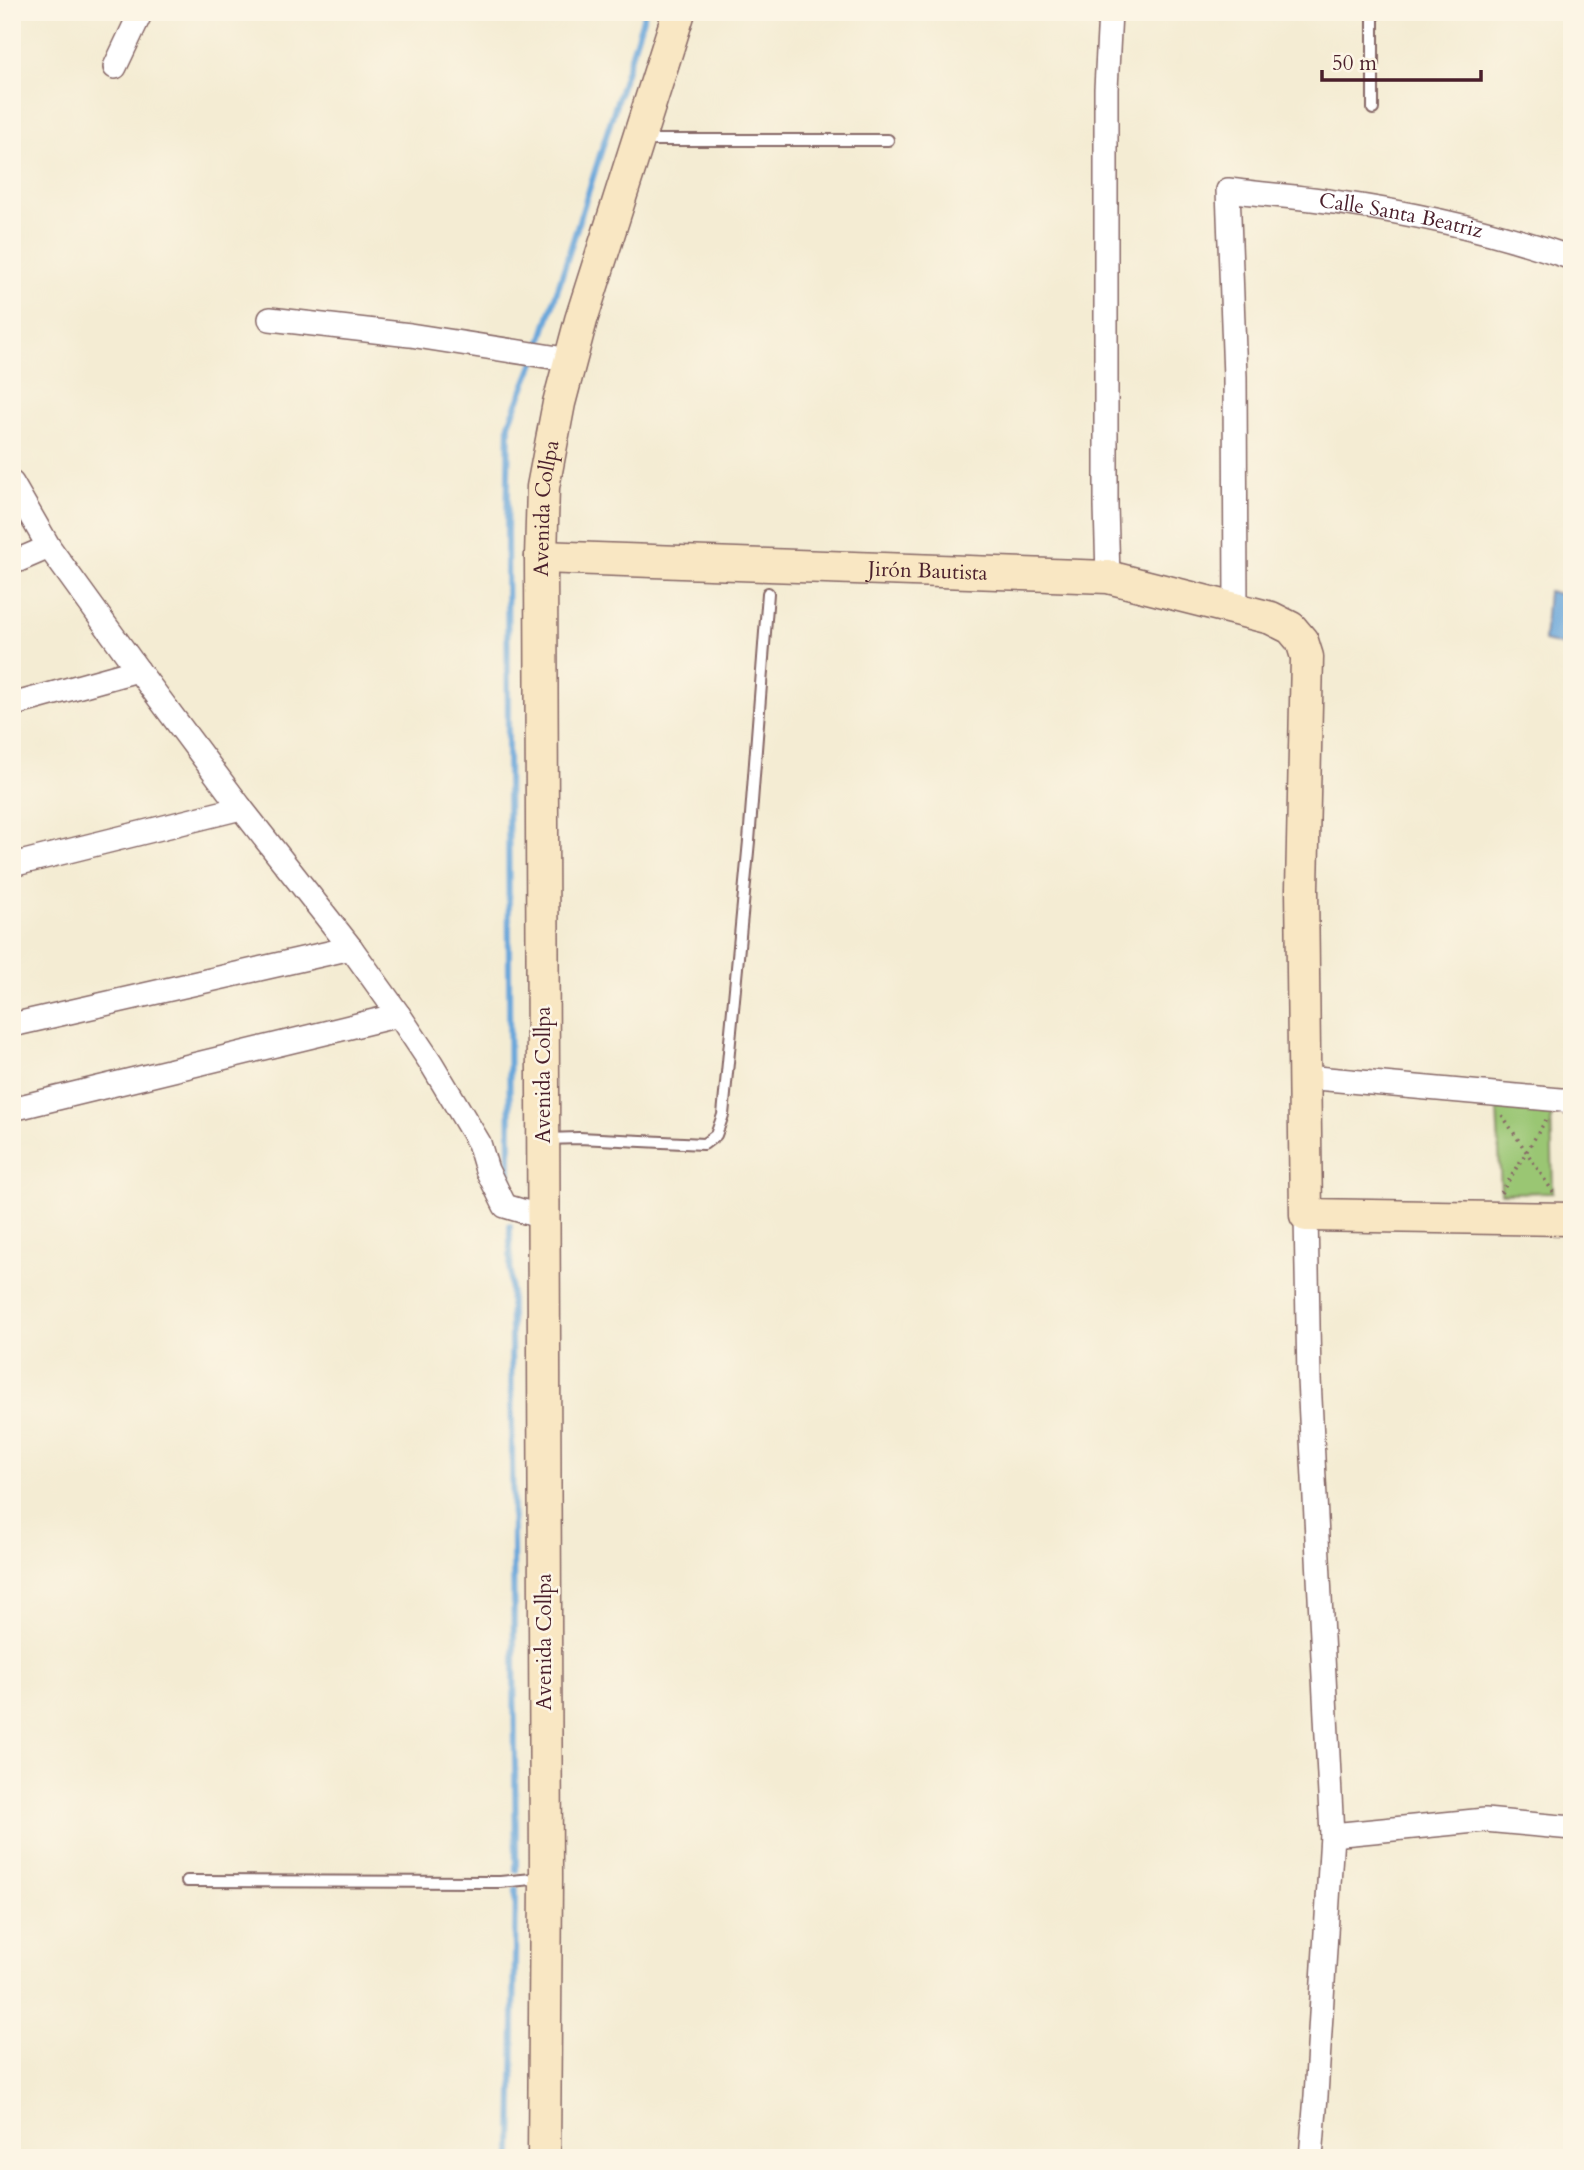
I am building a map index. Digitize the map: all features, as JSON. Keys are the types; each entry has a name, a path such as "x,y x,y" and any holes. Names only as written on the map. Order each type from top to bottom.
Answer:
{"main road":[{"name":"Avenida Collpa","path":"544,2158 546,1878 542,1217 543,487 559,403 581,320 679,12"},
{"name":"Jirón Bautista","path":"541,558 1108,577 1236,608 1291,628 1302,641 1307,657 1302,888 1305,1077"},
{"path":"1305,1077 1306,1215 1572,1219"}],"street":[{"path":"116,67 141,12"},
{"path":"1108,577 1106,89 1110,12"},
{"name":"Calle Santa Beatriz","path":"1236,608 1235,377 1228,190 1340,203 1421,217 1530,243 1572,258"},
{"path":"270,319 410,335 570,360"},
{"path":"12,483 49,547 138,670 241,808 351,948 399,1015 444,1082 479,1143 486,1170 505,1206 542,1217"},
{"path":"12,563 49,547"},
{"path":"12,705 138,670"},
{"path":"12,865 241,808"},
{"path":"12,1025 351,948"},
{"path":"12,1109 399,1015"},
{"path":"1305,1077 1572,1101"},
{"path":"1306,1215 1309,1380 1332,1835 1311,2158"},
{"path":"1332,1835 1485,1820 1572,1828"}],"lane":[{"path":"1373,12 1373,109"},
{"path":"639,141 888,140"},
{"path":"543,1139 579,1138 704,1144 719,1130 723,1115 748,855 768,593"},
{"path":"187,1881 500,1882 546,1878"}],"path":[{"path":"1497,1108 1553,1192"},
{"path":"1501,1193 1551,1112"}],"green space":[{"path":"1497,1108 1551,1112 1553,1192 1501,1193"}],"water":[{"path":"1548,591 1572,597 1572,648 1544,641"}],"waterway":[{"path":"541,342 645,12"},
{"path":"510,1190 507,530 509,424 535,360"},
{"path":"510,1226 516,1870"},
{"path":"512,2158 516,1889"}]}
